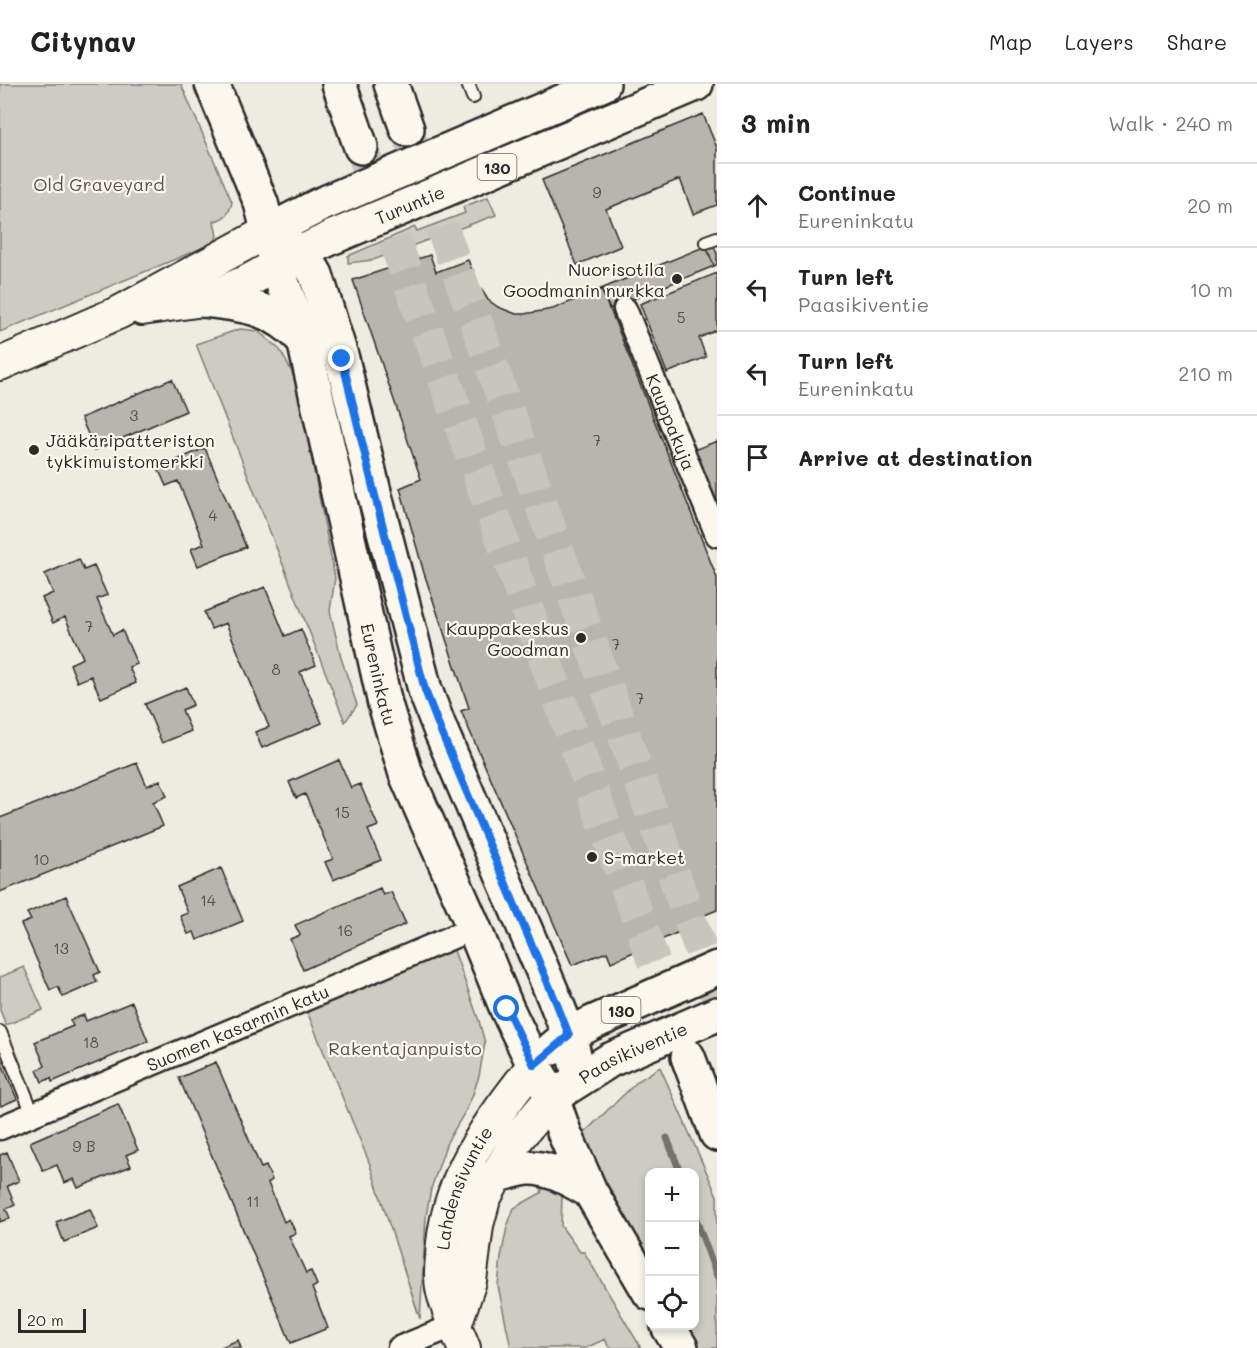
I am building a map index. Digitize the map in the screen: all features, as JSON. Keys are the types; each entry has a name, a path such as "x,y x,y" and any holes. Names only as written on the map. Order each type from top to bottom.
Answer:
{"main road":[{"path":"212,84 261,204 269,231 288,259 311,264 316,275 342,359 425,690 556,1002 569,1035 580,1079"},
{"path":"339,84 362,147"},
{"path":"391,84 407,129"},
{"name":"Turuntie","path":"0,364 120,312 320,205 603,84"},
{"name":"Turuntie","path":"120,312 203,300 248,281 288,259 488,177 696,84"},
{"name":"Eureninkatu","path":"288,259 281,279 304,339 385,704 406,774 507,1009 552,1097 564,1132 590,1191 645,1284"},
{"path":"203,300 258,308 278,318 304,339"},
{"name":"130","path":"534,1065 569,1035 591,1023 717,968"},
{"name":"Paasikiventie","path":"552,1097 610,1060 717,1014"},
{"path":"688,1057 717,1134"},
{"name":"Lahdensivuntie","path":"459,1336 442,1287 441,1274 443,1234 452,1201 463,1170 479,1139 534,1065"},
{"name":"Lahdensivuntie","path":"459,1336 470,1281 477,1225 484,1199 522,1131 552,1097"},
{"path":"495,1176 521,1169 536,1168 562,1175 590,1191"},
{"path":"670,1330 681,1348"}],"street":[{"name":"Kauppakuja","path":"625,309 717,535"},
{"name":"Suomen kasarmin katu","path":"0,1128 474,928"},
{"path":"399,1348 459,1336"}],"lane":[{"path":"468,84 473,97"},
{"path":"0,1032 33,1114"}],"green space":[{"name":"Old Graveyard","path":"0,84 181,84 232,202 226,215 214,221 217,236 214,243 0,332"},
{"path":"488,197 496,215 373,260 348,263 348,256 415,227 417,231 465,213 463,207"},
{"path":"240,329 258,331 280,350 298,389 335,578 330,611 341,658 357,705 345,722 196,344"},
{"name":"Rakentajanpuisto","path":"451,942 485,1043 479,1076 472,1097 447,1142 431,1189 426,1216 420,1319 369,1162 306,1009"},
{"path":"24,967 43,1010 6,1025 0,1010 0,977"},
{"path":"660,1067 717,1196 717,1348 694,1348 683,1330 699,1330 699,1168 645,1168 645,1263 582,1142 585,1132 638,1081"},
{"path":"544,1183 562,1197 561,1226 580,1252 584,1252 641,1348 609,1348 605,1339 586,1348 511,1348 498,1286 507,1227 514,1208 541,1193"}],"building":[{"path":"703,114 717,148 717,205 693,214 680,179 606,209 621,246 577,265 542,180"},
{"path":"713,244 717,254 717,264 714,266 706,246"},
{"path":"706,246 714,266 609,309 601,289"},
{"name":"Kauppakeskus Goodman","path":"430,255 436,272 468,260 488,300 516,314 553,309 601,289 717,578 717,910 695,919 697,924 611,962 607,952 572,965 461,711 469,708 424,573 400,488 421,479 353,280"},
{"path":"717,273 717,330 699,338 706,357 667,373 640,304"},
{"path":"172,379 186,411 95,450 81,418"},
{"path":"717,441 717,508 694,450"},
{"path":"205,448 246,547 198,566 191,549 204,544 178,481 166,486 158,468"},
{"path":"79,559 84,570 94,566 107,595 97,599 113,635 122,630 137,664 129,667 136,683 101,698 91,676 77,682 70,664 83,658 65,617 53,623 42,598 53,593 45,574"},
{"path":"265,587 285,636 301,629 316,665 300,672 322,723 262,748 255,732 269,727 226,623 211,629 204,612"},
{"path":"186,687 193,705 182,710 191,731 162,743 145,704"},
{"path":"339,760 351,788 360,784 378,826 368,830 381,860 333,880 325,862 333,859 305,794 296,798 289,782"},
{"path":"137,763 147,786 160,780 167,796 153,802 163,826 0,892 0,818"},
{"path":"221,868 243,921 197,940 194,932 188,934 180,916 188,913 177,887"},
{"path":"380,888 383,895 391,892 406,924 303,970 290,939 300,935 295,925"},
{"path":"66,896 100,972 94,975 97,982 63,997 58,987 50,990 21,924 31,920 27,913"},
{"path":"132,1002 148,1041 52,1082 51,1078 42,1082 37,1070 45,1066 35,1042 73,1026 70,1020 84,1015 86,1021"},
{"path":"0,1059 17,1099 1,1106 0,1103"},
{"path":"216,1062 261,1168 266,1166 272,1180 268,1183 284,1222 289,1219 296,1233 289,1236 306,1273 311,1271 317,1285 312,1288 328,1328 291,1343 179,1078"},
{"path":"118,1104 138,1150 126,1155 131,1166 78,1188 74,1179 64,1183 57,1165 43,1171 30,1142"},
{"path":"7,1152 19,1181 7,1186 15,1205 6,1209 10,1218 0,1222 0,1155"},
{"path":"90,1209 98,1228 64,1242 56,1222"},
{"path":"238,1340 241,1348 219,1348"}],"waterway":[{"path":"667,1138 678,1168"},
{"path":"697,1222 717,1276"}],"tunnel":[{"path":"409,135 717,995"},
{"path":"361,147 688,1057"}],"place":[{"name":"Nuorisotila Goodmanin nurkka","path":"677,279"},
{"name":"Jääkäripatteriston tykkimuistomerkki","path":"34,450"},
{"name":"Kauppakeskus Goodman","path":"581,638"},
{"name":"S-market","path":"592,857"}],"route":[{"path":"342,359 425,690 569,1035 534,1065 507,1009"}]}
